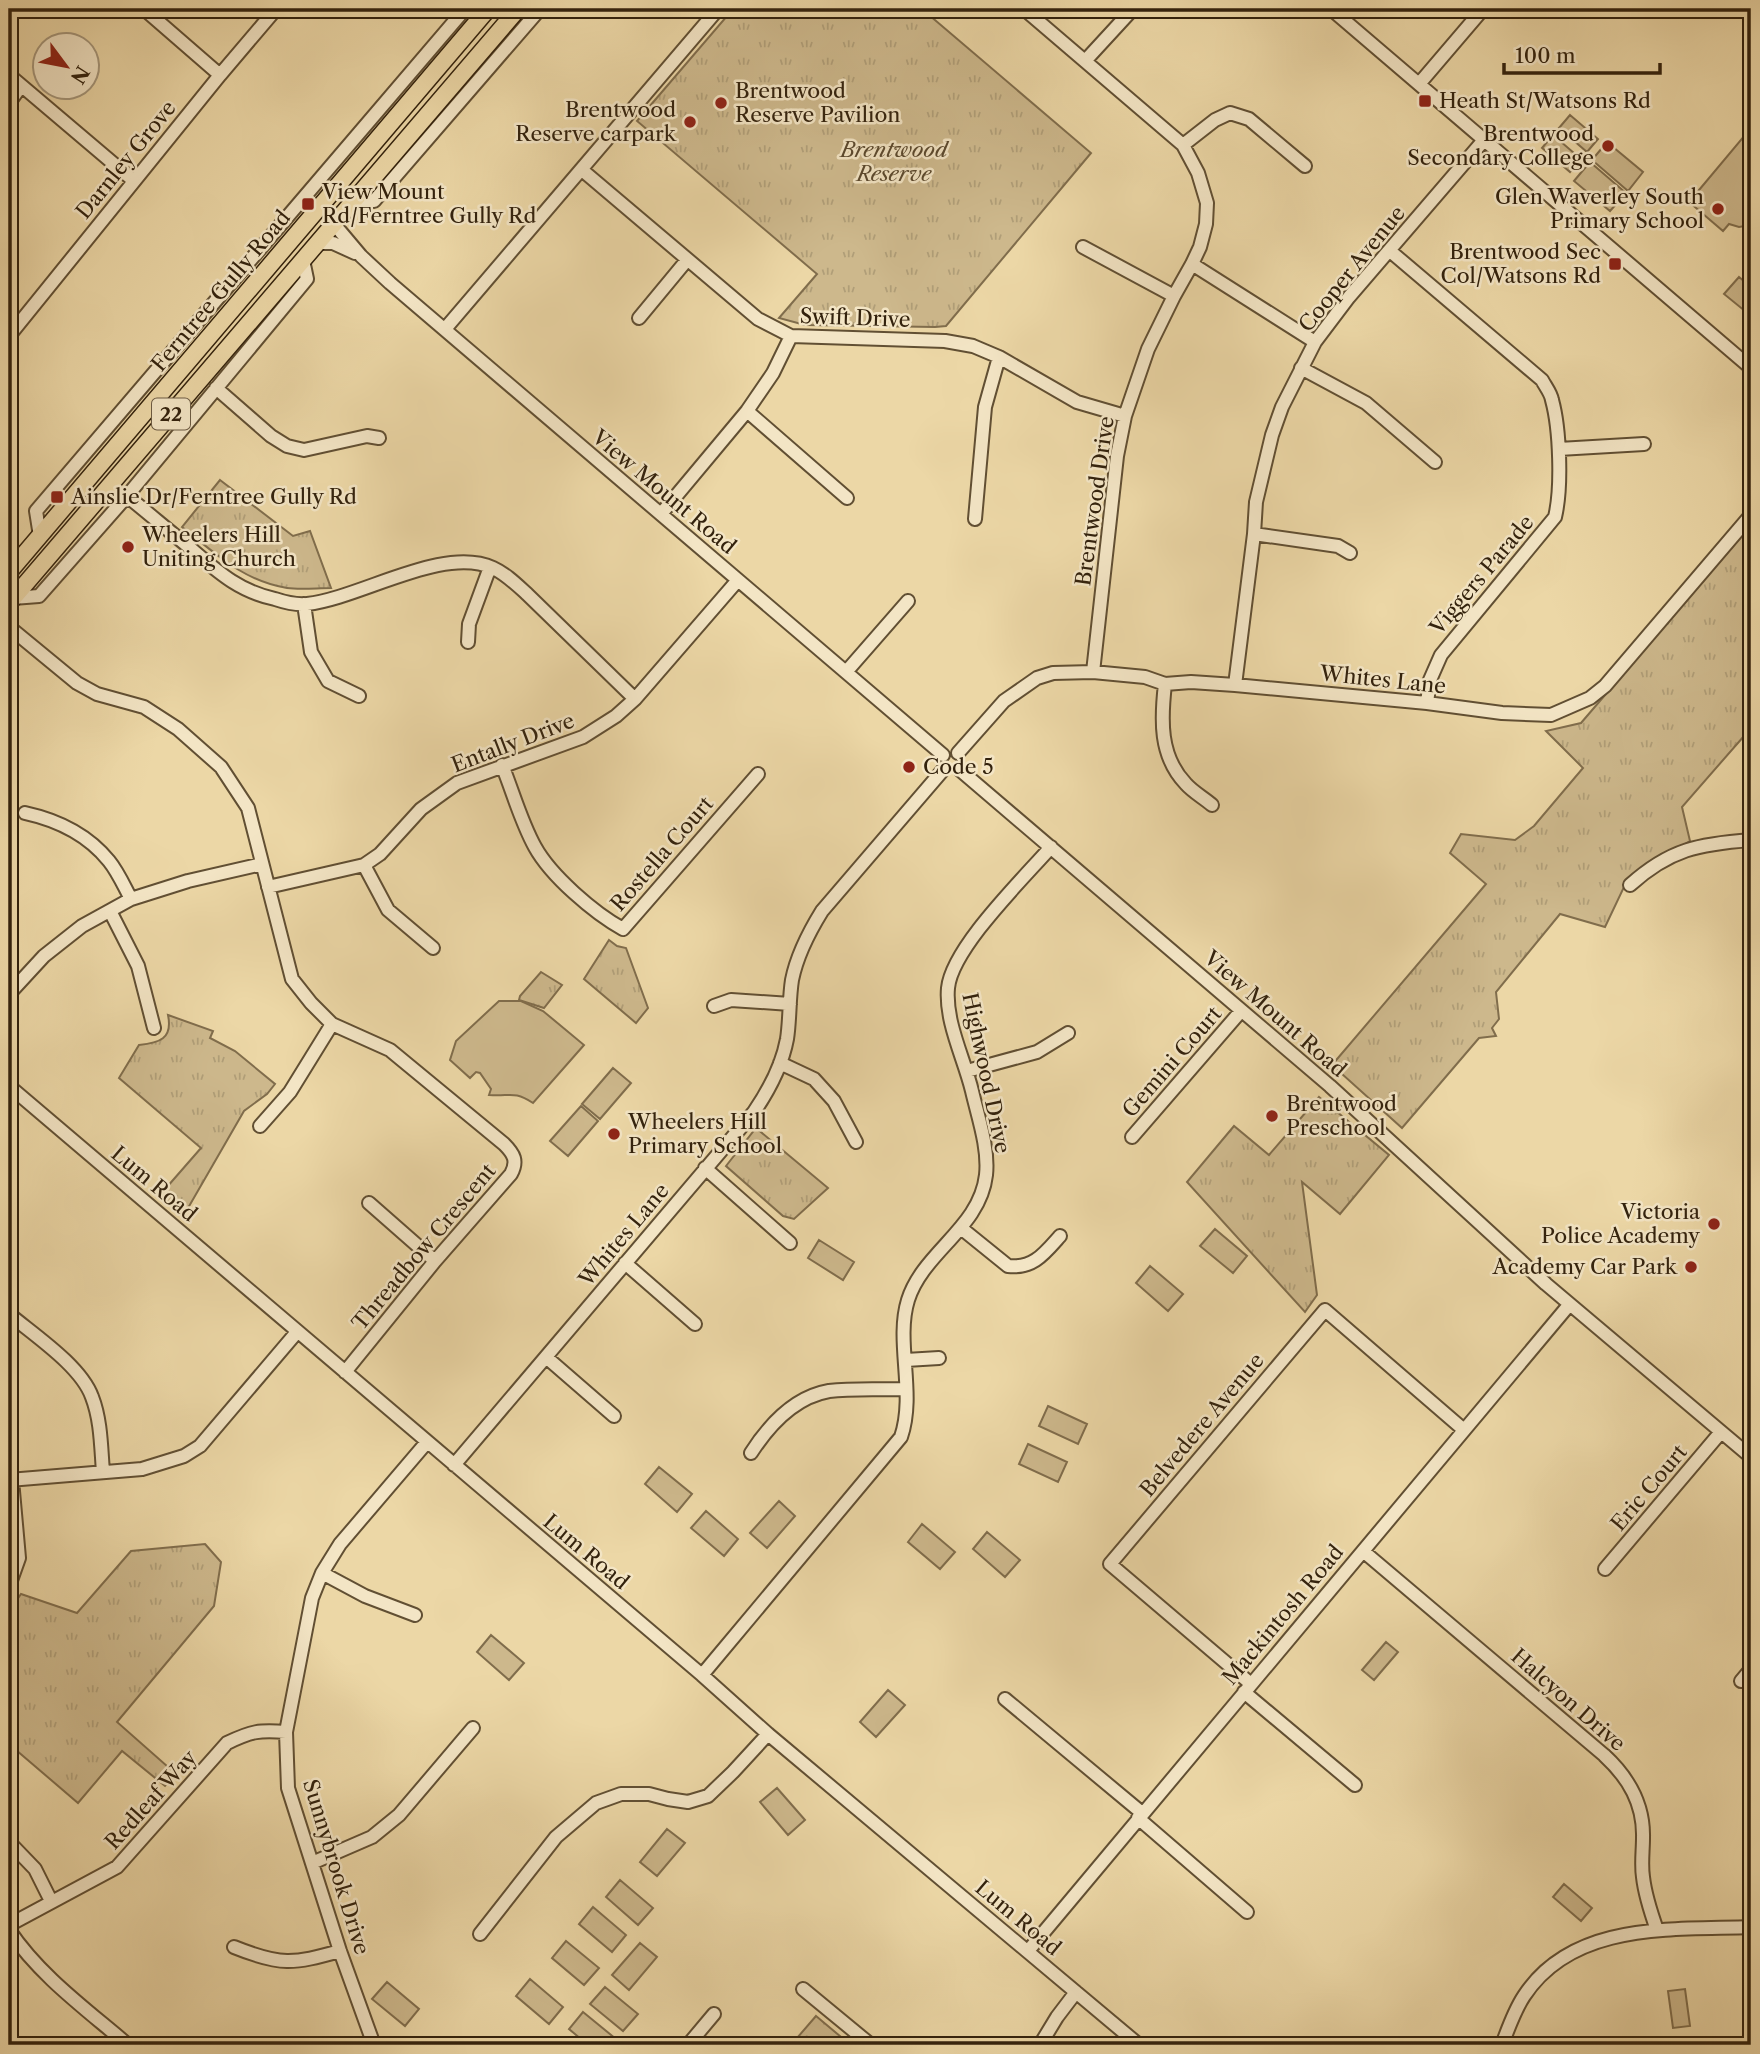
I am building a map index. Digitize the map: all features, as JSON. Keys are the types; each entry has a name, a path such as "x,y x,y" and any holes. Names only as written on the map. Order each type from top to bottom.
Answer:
{"main road":[{"name":"Ferntree Gully Road","path":"9,572 15,552 40,536 488,9"},
{"name":"Ferntree Gully Road","path":"11,601 518,9"},
{"path":"313,216 334,224"},
{"path":"15,552 37,570"}],"street":[{"path":"144,9 220,75"},
{"name":"Darnley Grove","path":"9,336 276,9"},
{"name":"Ferntree Gully Road","path":"40,536 36,511 465,9"},
{"path":"355,199 374,201 540,9"},
{"name":"Brentwood Drive","path":"1024,9 1183,145 1198,173 1207,202 1206,224 1200,247 1149,349 1125,416 1117,456 1093,672"},
{"path":"1331,9 1751,368"},
{"path":"1419,84 1483,9"},
{"path":"445,329 716,10"},
{"path":"1085,61 1131,11"},
{"path":"9,75 134,181"},
{"path":"9,103 21,86"},
{"path":"1183,145 1215,120 1230,113 1249,118 1305,166"},
{"name":"Cooper Avenue","path":"1235,685 1256,502 1272,435 1282,407 1315,342 1349,297 1484,140"},
{"path":"348,146 362,158"},
{"name":"Swift Drive","path":"582,170 758,319 791,336 945,341 973,346 999,357 1077,402 1125,416"},
{"name":"View Mount Road","path":"334,224 362,256 445,329 943,755"},
{"name":"View Mount Road","path":"318,243 333,243 362,256"},
{"path":"1083,247 1174,296"},
{"name":"Viggers Parade","path":"1390,251 1542,380 1552,398 1559,449 1559,500 1555,517 1441,655 1430,680 1427,703"},
{"name":"Ferntree Gully Road","path":"11,601 38,596 127,496 307,278 303,260"},
{"path":"639,318 687,260"},
{"path":"1192,264 1315,342"},
{"path":"661,514 747,411 774,373 791,336"},
{"path":"975,519 985,407 999,357"},
{"path":"1301,368 1366,403 1435,462"},
{"path":"216,388 271,436 287,446 304,450 367,436 379,438"},
{"path":"747,411 847,498"},
{"path":"1559,449 1644,444"},
{"path":"127,496 229,580 253,593 276,600 304,604 345,596 422,569 460,561 490,567 509,577 635,699"},
{"name":"Whites Lane","path":"958,753 1004,701 1037,678 1053,673 1093,672 1145,677 1165,684 1191,682 1235,685 1427,703 1502,713 1551,715 1590,698 1605,686 1751,516"},
{"path":"1254,534 1338,546 1350,553"},
{"path":"468,642 469,624 490,567"},
{"name":"Entally Drive","path":"268,887 364,865 380,854 421,809 457,783 583,737 616,716 635,699 738,580"},
{"path":"846,672 908,601"},
{"path":"304,604 311,652 328,681 359,695"},
{"name":"Threadbow Crescent","path":"9,627 77,683 97,694 144,707 178,729 220,767 248,808 292,979 332,1024 390,1050 512,1151 515,1158 511,1174 435,1261 345,1372"},
{"path":"1165,684 1161,720 1168,755 1186,785 1212,805"},
{"path":"949,751 958,753 963,761 960,770 951,774 943,770 940,762 943,755 949,751"},
{"name":"Rostella Court","path":"502,765 534,845 543,860 565,884 623,929 758,774"},
{"name":"Whites Lane","path":"454,1465 754,1112 767,1092 780,1063 787,1039 792,979 804,944 817,919 943,770"},
{"name":"View Mount Road","path":"960,770 1330,1086 1510,1253 1751,1457"},
{"path":"25,813 46,818 78,834 96,847 111,863 131,899"},
{"path":"1630,885 1656,864 1674,854 1704,844 1751,841"},
{"name":"Highwood Drive","path":"702,1675 901,1437 907,1403 904,1322 909,1298 921,1274 973,1211 986,1176 984,1147 967,1071 951,1021 948,987 962,952 974,935 1051,848"},
{"path":"9,994 44,956 82,926 131,899 188,881 262,864"},
{"path":"364,865 388,909 433,948"},
{"path":"110,911 138,966 154,1028"},
{"path":"713,1006 731,1000 790,1004"},
{"name":"Gemini Court","path":"1132,1138 1241,1011"},
{"path":"260,1126 290,1092 332,1024"},
{"path":"967,1071 1037,1052 1068,1033"},
{"path":"780,1063 814,1079 834,1101 856,1142"},
{"name":"Lum Road","path":"9,1086 768,1734 1139,2045"},
{"path":"705,1168 790,1243"},
{"path":"369,1203 435,1261"},
{"path":"961,1228 1008,1266 1017,1268 1031,1264 1060,1236"},
{"path":"625,1263 695,1324"},
{"name":"Mackintosh Road","path":"1028,1951 1570,1305"},
{"name":"Belvedere Avenue","path":"1248,1688 1110,1564 1325,1310 1464,1430"},
{"path":"9,1314 83,1379 92,1395 97,1413 103,1472"},
{"path":"9,1586 19,1558 10,1480 142,1469 184,1456 200,1446 297,1332"},
{"path":"547,1357 614,1416"},
{"path":"906,1360 939,1358"},
{"path":"751,1453 761,1437 793,1405 828,1392 905,1389"},
{"name":"Eric Court","path":"1605,1569 1721,1432"},
{"name":"Sunnybrook Drive","path":"374,2045 340,1951 288,1788 286,1732 312,1598 322,1573 340,1544 427,1442"},
{"name":"Halcyon Drive","path":"1363,1551 1621,1772 1632,1789 1641,1812 1643,1875 1657,1930"},
{"path":"322,1573 365,1596 415,1615"},
{"path":"1741,1681 1751,1669"},
{"path":"1248,1688 1355,1785"},
{"path":"1005,1699 1247,1912"},
{"path":"312,1863 372,1837 399,1815 473,1728"},
{"name":"Redleaf Way","path":"9,1927 51,1901 117,1867 227,1743 249,1733 286,1732"},
{"path":"480,1934 556,1837 596,1803 621,1794 649,1794 688,1802 708,1796 768,1734"},
{"path":"9,1842 34,1869 51,1901"},
{"path":"9,1927 25,1954 44,1973 128,2045"},
{"path":"1502,2045 1523,1997 1545,1972 1585,1945 1657,1930 1751,1927"},
{"path":"234,1947 279,1962 305,1961 340,1951"},
{"path":"803,1989 871,2045"},
{"path":"1040,2045 1076,1992"},
{"path":"688,2045 714,2014"}],"green space":[{"name":"Brentwood Reserve","path":"733,9 922,9 1091,153 946,326 805,325 779,318 817,274 637,121"},
{"path":"1570,115 1598,139 1587,152 1559,128"},
{"path":"1553,135 1581,159 1570,172 1542,148"},
{"path":"1745,135 1751,139 1751,225 1739,227 1729,224 1723,231 1689,202"},
{"path":"1607,142 1643,172 1628,191 1592,160"},
{"path":"1590,162 1626,193 1610,211 1574,181"},
{"path":"1739,277 1751,287 1751,316 1724,294"},
{"path":"220,480 293,536 310,531 331,588 287,588 257,579 230,565 182,527"},
{"path":"1751,525 1751,728 1682,807 1690,841 1643,869 1623,889 1605,927 1560,914 1496,992 1499,1019 1492,1028 1496,1036 1479,1038 1402,1128 1332,1065 1486,884 1450,853 1461,834 1515,840 1534,826 1583,768 1546,731 1581,723"},
{"path":"609,940 626,948 648,1008 636,1023 584,979"},
{"path":"541,972 562,985 544,1008 519,1000"},
{"path":"499,1001 521,1001 543,1011 584,1045 533,1103 516,1095 489,1095 491,1089 480,1073 476,1072 470,1078 450,1060 456,1041"},
{"path":"168,1015 213,1031 210,1038 235,1051 275,1084 267,1094 244,1111 184,1215 160,1195 201,1148 119,1078 139,1045 153,1043 166,1035"},
{"path":"613,1068 631,1083 600,1119 582,1104"},
{"path":"1319,1097 1389,1155 1340,1214 1302,1182 1317,1295 1305,1312 1187,1182 1234,1126 1269,1155"},
{"path":"581,1106 598,1121 568,1156 550,1141"},
{"path":"756,1128 828,1188 794,1219 783,1216 726,1166"},
{"path":"1215,1229 1247,1256 1233,1273 1200,1246"},
{"path":"819,1240 854,1262 843,1280 808,1258"},
{"path":"1150,1266 1183,1294 1168,1311 1136,1283"},
{"path":"1048,1406 1087,1424 1078,1444 1039,1426"},
{"path":"1028,1444 1067,1462 1058,1482 1019,1464"},
{"path":"659,1467 692,1494 677,1512 645,1484"},
{"path":"779,1501 795,1516 767,1548 750,1533"},
{"path":"706,1511 738,1539 724,1556 691,1528"},
{"path":"922,1524 955,1552 940,1569 908,1542"},
{"path":"987,1532 1020,1560 1005,1577 973,1549"},
{"path":"205,1544 221,1562 214,1606 117,1722 176,1774 165,1786 122,1751 78,1803 9,1744 9,1611 21,1594 77,1613 131,1551"},
{"path":"491,1635 524,1663 509,1680 477,1652"},
{"path":"1386,1642 1398,1652 1374,1680 1362,1670"},
{"path":"888,1690 905,1705 876,1737 860,1722"},
{"path":"777,1788 805,1820 788,1835 760,1802"},
{"path":"667,1829 685,1843 657,1876 640,1862"},
{"path":"620,1880 653,1908 638,1925 606,1897"},
{"path":"1564,1884 1592,1908 1581,1921 1553,1897"},
{"path":"593,1907 626,1935 612,1952 579,1924"},
{"path":"566,1941 599,1968 584,1985 552,1958"},
{"path":"640,1943 657,1957 629,1990 612,1975"},
{"path":"530,1979 563,2007 549,2024 516,1996"},
{"path":"387,1982 419,2009 405,2026 372,1999"},
{"path":"605,1987 638,2014 623,2031 590,2004"},
{"path":"1685,1989 1690,2026 1673,2028 1668,1991"},
{"path":"583,2012 616,2039 610,2045 588,2045 569,2029"},
{"path":"816,2016 847,2042 845,2045 791,2045"}],"place":[{"name":"Heath St/Watsons Rd","path":"1425,101"},
{"name":"Brentwood Reserve Pavilion","path":"721,103"},
{"name":"Brentwood Reserve carpark","path":"690,122"},
{"name":"Brentwood Secondary College","path":"1608,146"},
{"name":"View Mount Rd/Ferntree Gully Rd","path":"308,204"},
{"name":"Glen Waverley South Primary School","path":"1718,209"},
{"name":"Brentwood Sec Col/Watsons Rd","path":"1615,264"},
{"name":"Ainslie Dr/Ferntree Gully Rd","path":"57,497"},
{"name":"Wheelers Hill Uniting Church","path":"128,547"},
{"name":"Code 5","path":"909,767"},
{"name":"Brentwood Preschool","path":"1272,1116"},
{"name":"Wheelers Hill Primary School","path":"614,1134"},
{"name":"Victoria Police Academy","path":"1714,1224"},
{"name":"Academy Car Park","path":"1691,1267"}]}
